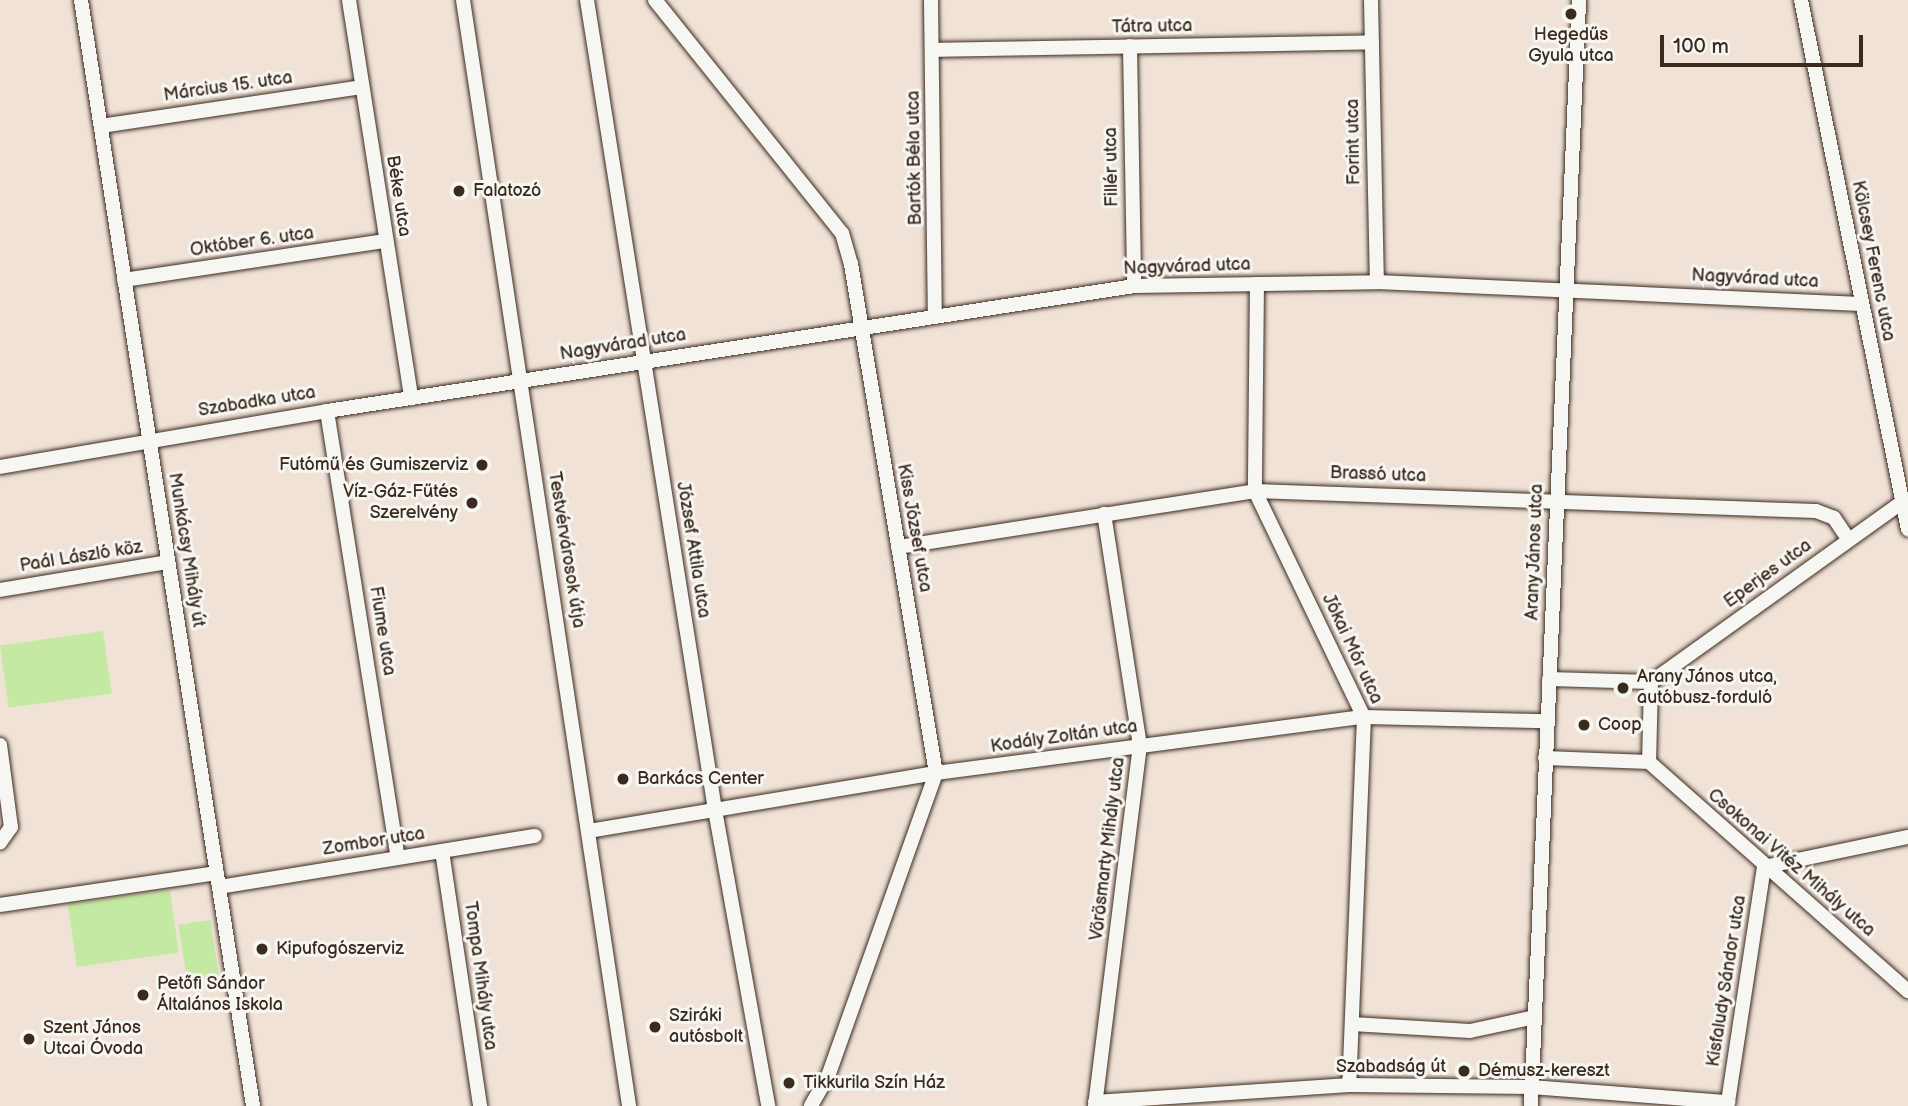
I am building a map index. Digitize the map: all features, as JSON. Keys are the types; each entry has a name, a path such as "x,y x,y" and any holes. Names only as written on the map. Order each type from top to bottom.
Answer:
{"street":[{"name":"Munkácsy Mihály út","path":"81,0 253,1106"},
{"name":"Béke utca","path":"349,0 411,398"},
{"name":"Testvérvárosok útja","path":"463,0 629,1106"},
{"name":"József Attila utca","path":"587,0 715,810 768,1106"},
{"name":"Kiss József utca","path":"655,0 835,222 851,264 936,773 828,1076 811,1106"},
{"name":"Bartók Béla utca","path":"932,0 935,316"},
{"name":"Forint utca","path":"1371,0 1377,282"},
{"name":"Arany János utca","path":"1531,1106 1579,0"},
{"name":"Kölcsey Ferenc utca","path":"1801,0 1861,304 1905,500 1908,529"},
{"name":"Tátra utca","path":"933,50 1371,42"},
{"name":"Fillér utca","path":"1130,46 1134,286"},
{"name":"Március 15. utca","path":"100,126 361,87"},
{"name":"Október 6. utca","path":"124,280 385,241"},
{"name":"Nagyvárad utca","path":"520,381 1134,286 1377,282 1861,304"},
{"name":"Jókai Mór utca","path":"1256,284 1255,491 1364,717 1349,1085"},
{"name":"Szabadka utca","path":"0,467 149,439 520,381"},
{"name":"Fiume utca","path":"327,411 398,857"},
{"name":"Brassó utca","path":"898,547 1255,491 1556,499 1816,512 1835,518 1848,539"},
{"name":"Eperjes utca","path":"1651,682 1905,500"},
{"name":"Vörösmarty Mihály utca","path":"1095,1104 1140,746 1104,514"},
{"name":"Paál László köz","path":"0,590 169,562"},
{"path":"1545,758 1649,762 1651,682 1549,679"},
{"name":"Kodály Zoltán utca","path":"589,831 936,773 1364,717 1547,721"},
{"path":"0,745 11,827 0,843"},
{"name":"Csokonai Vitéz Mihály utca","path":"1649,762 1764,867 1908,991"},
{"name":"Zombor utca","path":"0,905 398,857 536,836"},
{"path":"1764,867 1908,837"},
{"name":"Tompa Mihály utca","path":"442,851 480,1106"},
{"name":"Kisfaludy Sándor utca","path":"1728,1102 1764,867"},
{"path":"1352,1024 1470,1031 1535,1017"},
{"name":"Szabadság út","path":"1095,1104 1349,1085 1531,1087 1728,1102"}],"green space":[{"path":"103,631 112,693 9,708 0,645"},
{"path":"170,890 179,952 77,967 68,904"},
{"path":"210,920 219,976 187,981 178,925"}],"place":[{"name":"Hegedűs Gyula utca","path":"1571,14"},
{"name":"Falatozó","path":"459,191"},
{"name":"Futómű és Gumiszerviz","path":"482,465"},
{"name":"Víz-Gáz-Fűtés Szerelvény","path":"472,503"},
{"name":"Arany János utca, autóbusz-forduló","path":"1623,688"},
{"name":"Coop","path":"1584,725"},
{"name":"Barkács Center","path":"623,779"},
{"name":"Kipufogószerviz","path":"262,949"},
{"name":"Petőfi Sándor Általános Iskola","path":"143,995"},
{"name":"Sziráki autósbolt","path":"655,1027"},
{"name":"Szent János Utcai Óvoda","path":"29,1039"},
{"name":"Démusz-kereszt","path":"1464,1071"},
{"name":"Tikkurila Szín Ház","path":"789,1083"}]}
